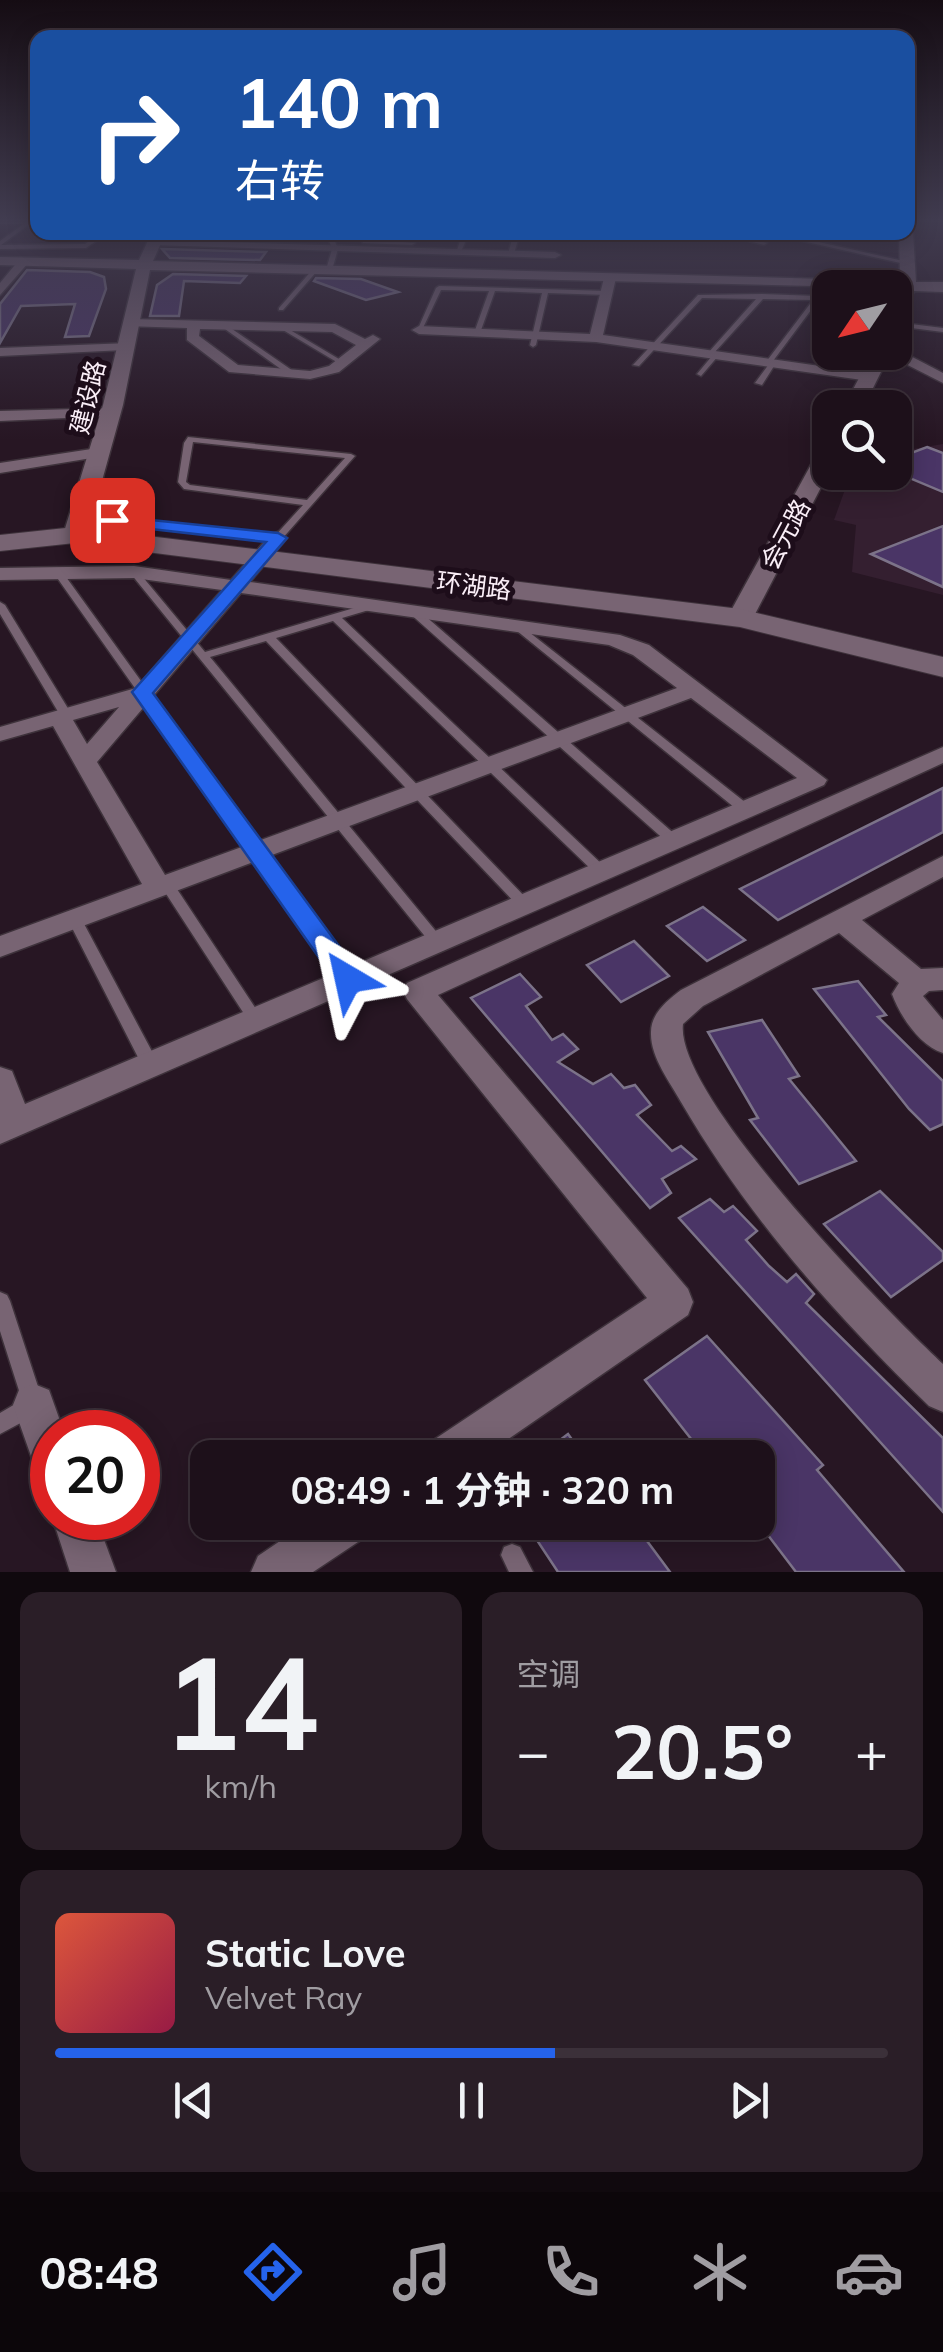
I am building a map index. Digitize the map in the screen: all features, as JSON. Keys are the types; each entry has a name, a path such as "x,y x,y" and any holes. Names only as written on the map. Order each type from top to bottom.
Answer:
{"main road":[{"name":"环湖路","path":"0,525 77,526 269,548 744,610 943,648"},
{"name":"环湖路","path":"0,542 77,526"},
{"name":"环湖路","path":"744,610 943,666"}],"street":[{"name":"建设路","path":"77,526 111,410 137,293"},
{"path":"596,338 607,293"},
{"path":"130,324 195,323 220,323 336,328 369,342 321,373 234,369 192,338 195,323"},
{"path":"419,330 534,340 596,338 870,377"},
{"path":"0,352 124,346"},
{"path":"912,362 943,379"},
{"path":"863,390 873,370"},
{"path":"0,416 111,410"},
{"path":"1,466 98,454"},
{"name":"会元路","path":"744,610 812,483"},
{"path":"85,761 142,692 196,647 236,586 269,548"},
{"path":"0,574 134,572 515,624 628,644 814,780 8,1127 0,1080"},
{"path":"0,947 692,690"},
{"path":"0,734 142,692"},
{"path":"63,716 85,761 163,888"},
{"path":"471,1440 674,1302 418,992 943,754"},
{"path":"943,865 692,998 668,1023 668,1040 678,1068 744,1174 812,1263 943,1392"},
{"path":"841,919 930,981 907,994 908,1000 943,1042"},
{"path":"82,1540 93,1572"},
{"path":"274,1572 321,1540"}],"lane":[{"path":"281,308 297,293"},
{"path":"419,330 437,293"},
{"path":"476,333 492,293"},
{"path":"534,340 546,293"},
{"path":"637,365 700,296 817,298 759,383"},
{"path":"702,374 713,354 762,296"},
{"path":"220,323 292,373"},
{"path":"912,324 943,330"},
{"path":"280,326 342,362"},
{"path":"269,548 351,456 191,439 182,482 187,487 307,503"},
{"path":"58,572 348,979"},
{"path":"134,572 437,941"},
{"path":"196,647 269,636 377,604"},
{"path":"0,605 63,716"},
{"path":"411,609 673,840"},
{"path":"336,618 601,871"},
{"path":"515,624 745,809"},
{"path":"269,636 524,904"},
{"path":"163,888 254,1019"},
{"path":"75,920 150,1064"},
{"path":"0,1300 17,1414"}],"shaded area":[{"path":"943,444 943,595 852,572 856,525 834,520 845,490 912,490 912,449"}],"building":[{"path":"8,293 104,293 89,336 65,337 75,304 21,306 0,343 0,304"},
{"path":"155,293 182,293 179,316 150,316"},
{"path":"348,293 393,293 366,300"},
{"path":"927,447 943,453 943,492 912,479 912,453"},
{"path":"943,526 943,587 871,554"},
{"path":"943,788 943,832 778,920 740,889"},
{"path":"703,907 745,940 707,961 667,926"},
{"path":"634,941 669,976 621,1002 587,965"},
{"path":"520,974 541,997 526,1006 552,1040 563,1034 578,1049 558,1062 593,1084 611,1074 624,1088 635,1085 651,1105 637,1115 672,1151 681,1146 696,1159 662,1179 671,1193 650,1208 471,998"},
{"path":"858,981 886,1015 878,1017 943,1081 943,1124 930,1130 909,1109 814,989"},
{"path":"762,1020 799,1076 789,1079 856,1161 799,1184 750,1120 758,1118 708,1032"},
{"path":"880,1191 943,1252 943,1260 891,1297 824,1224"},
{"path":"710,1199 724,1212 733,1206 757,1231 746,1240 769,1266 787,1282 796,1274 814,1294 806,1303 943,1438 943,1512 679,1218"},
{"path":"707,1336 823,1465 817,1470 904,1572 796,1572 772,1540 775,1540 775,1440 692,1440 645,1380"},
{"path":"537,1540 646,1540 670,1572 558,1572"}],"route":[{"path":"112,520 278,538 142,692 348,979"}]}
